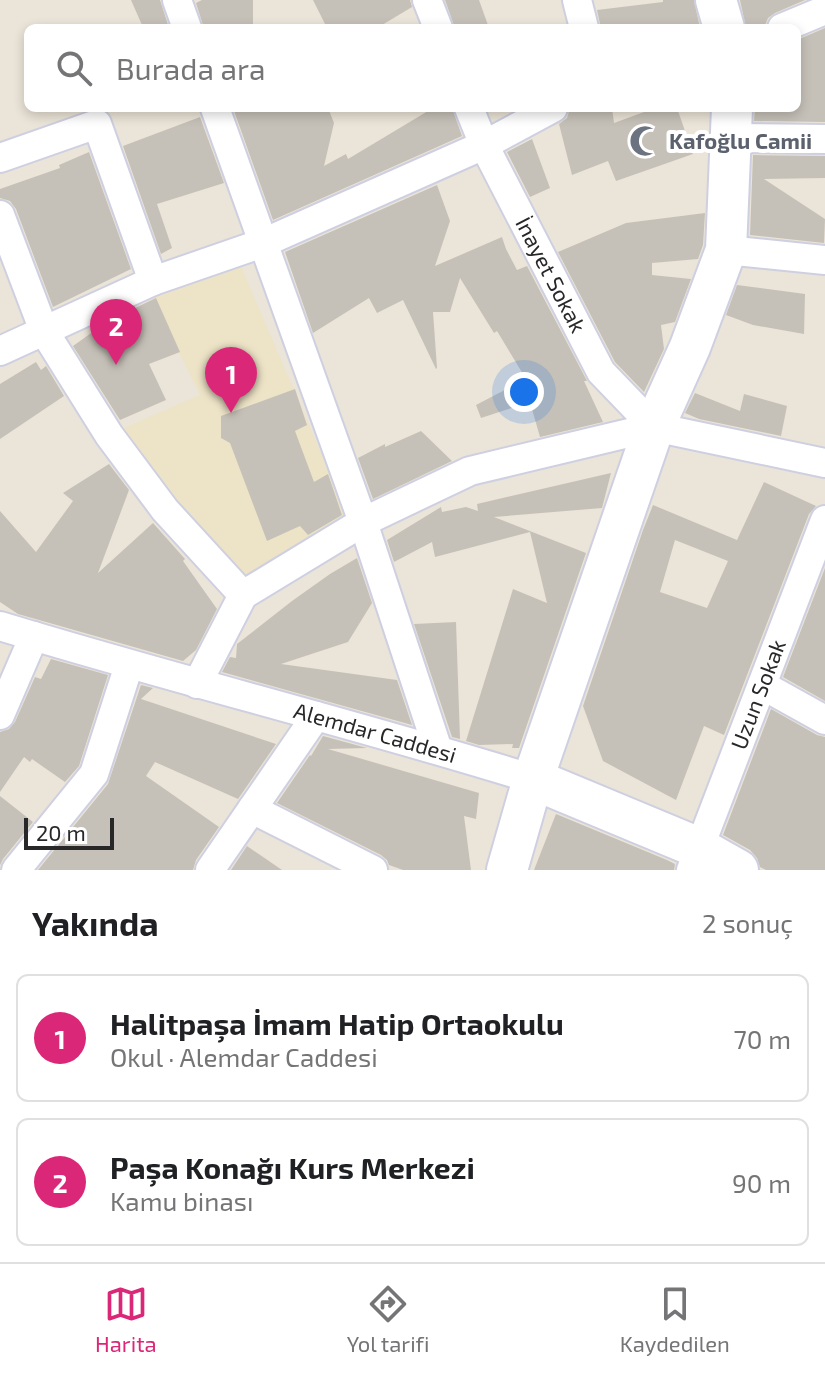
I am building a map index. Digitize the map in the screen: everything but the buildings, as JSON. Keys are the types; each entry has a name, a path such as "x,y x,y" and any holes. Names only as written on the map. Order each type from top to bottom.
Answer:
{"street":[{"path":"177,0 186,24"},
{"path":"427,0 436,24"},
{"path":"577,0 583,24"},
{"path":"716,0 723,24"},
{"path":"792,24 825,10"},
{"path":"216,112 363,522 438,750"},
{"name":"İnayet Sokak","path":"471,112 484,145 601,372 654,427"},
{"path":"0,351 153,281 263,243 484,145 546,112"},
{"path":"507,870 533,779 654,427 690,347 726,250 732,123 825,139"},
{"path":"0,158 97,124 153,281"},
{"path":"0,215 44,331 109,435 165,510 243,595"},
{"path":"726,250 825,260"},
{"path":"197,684 243,595 363,522 470,471 654,427 825,463"},
{"name":"Uzun Sokak","path":"695,859 825,520"},
{"name":"Alemdar Caddesi","path":"0,626 533,779 695,859 738,870"},
{"path":"0,715 34,636"},
{"path":"16,870 94,774 129,665"},
{"path":"762,685 825,720"},
{"path":"210,870 316,716"},
{"path":"252,809 373,870"}],"shaded area":[{"path":"236,255 348,516 223,595 117,431 200,395 147,287"}],"place":[{"name":"Kafoğlu Camii","path":"645,141"},
{"name":"Paşa Konağı Kurs Merkezi","path":"116,365"},
{"name":"Halitpaşa İmam Hatip Ortaokulu","path":"231,413"}]}
